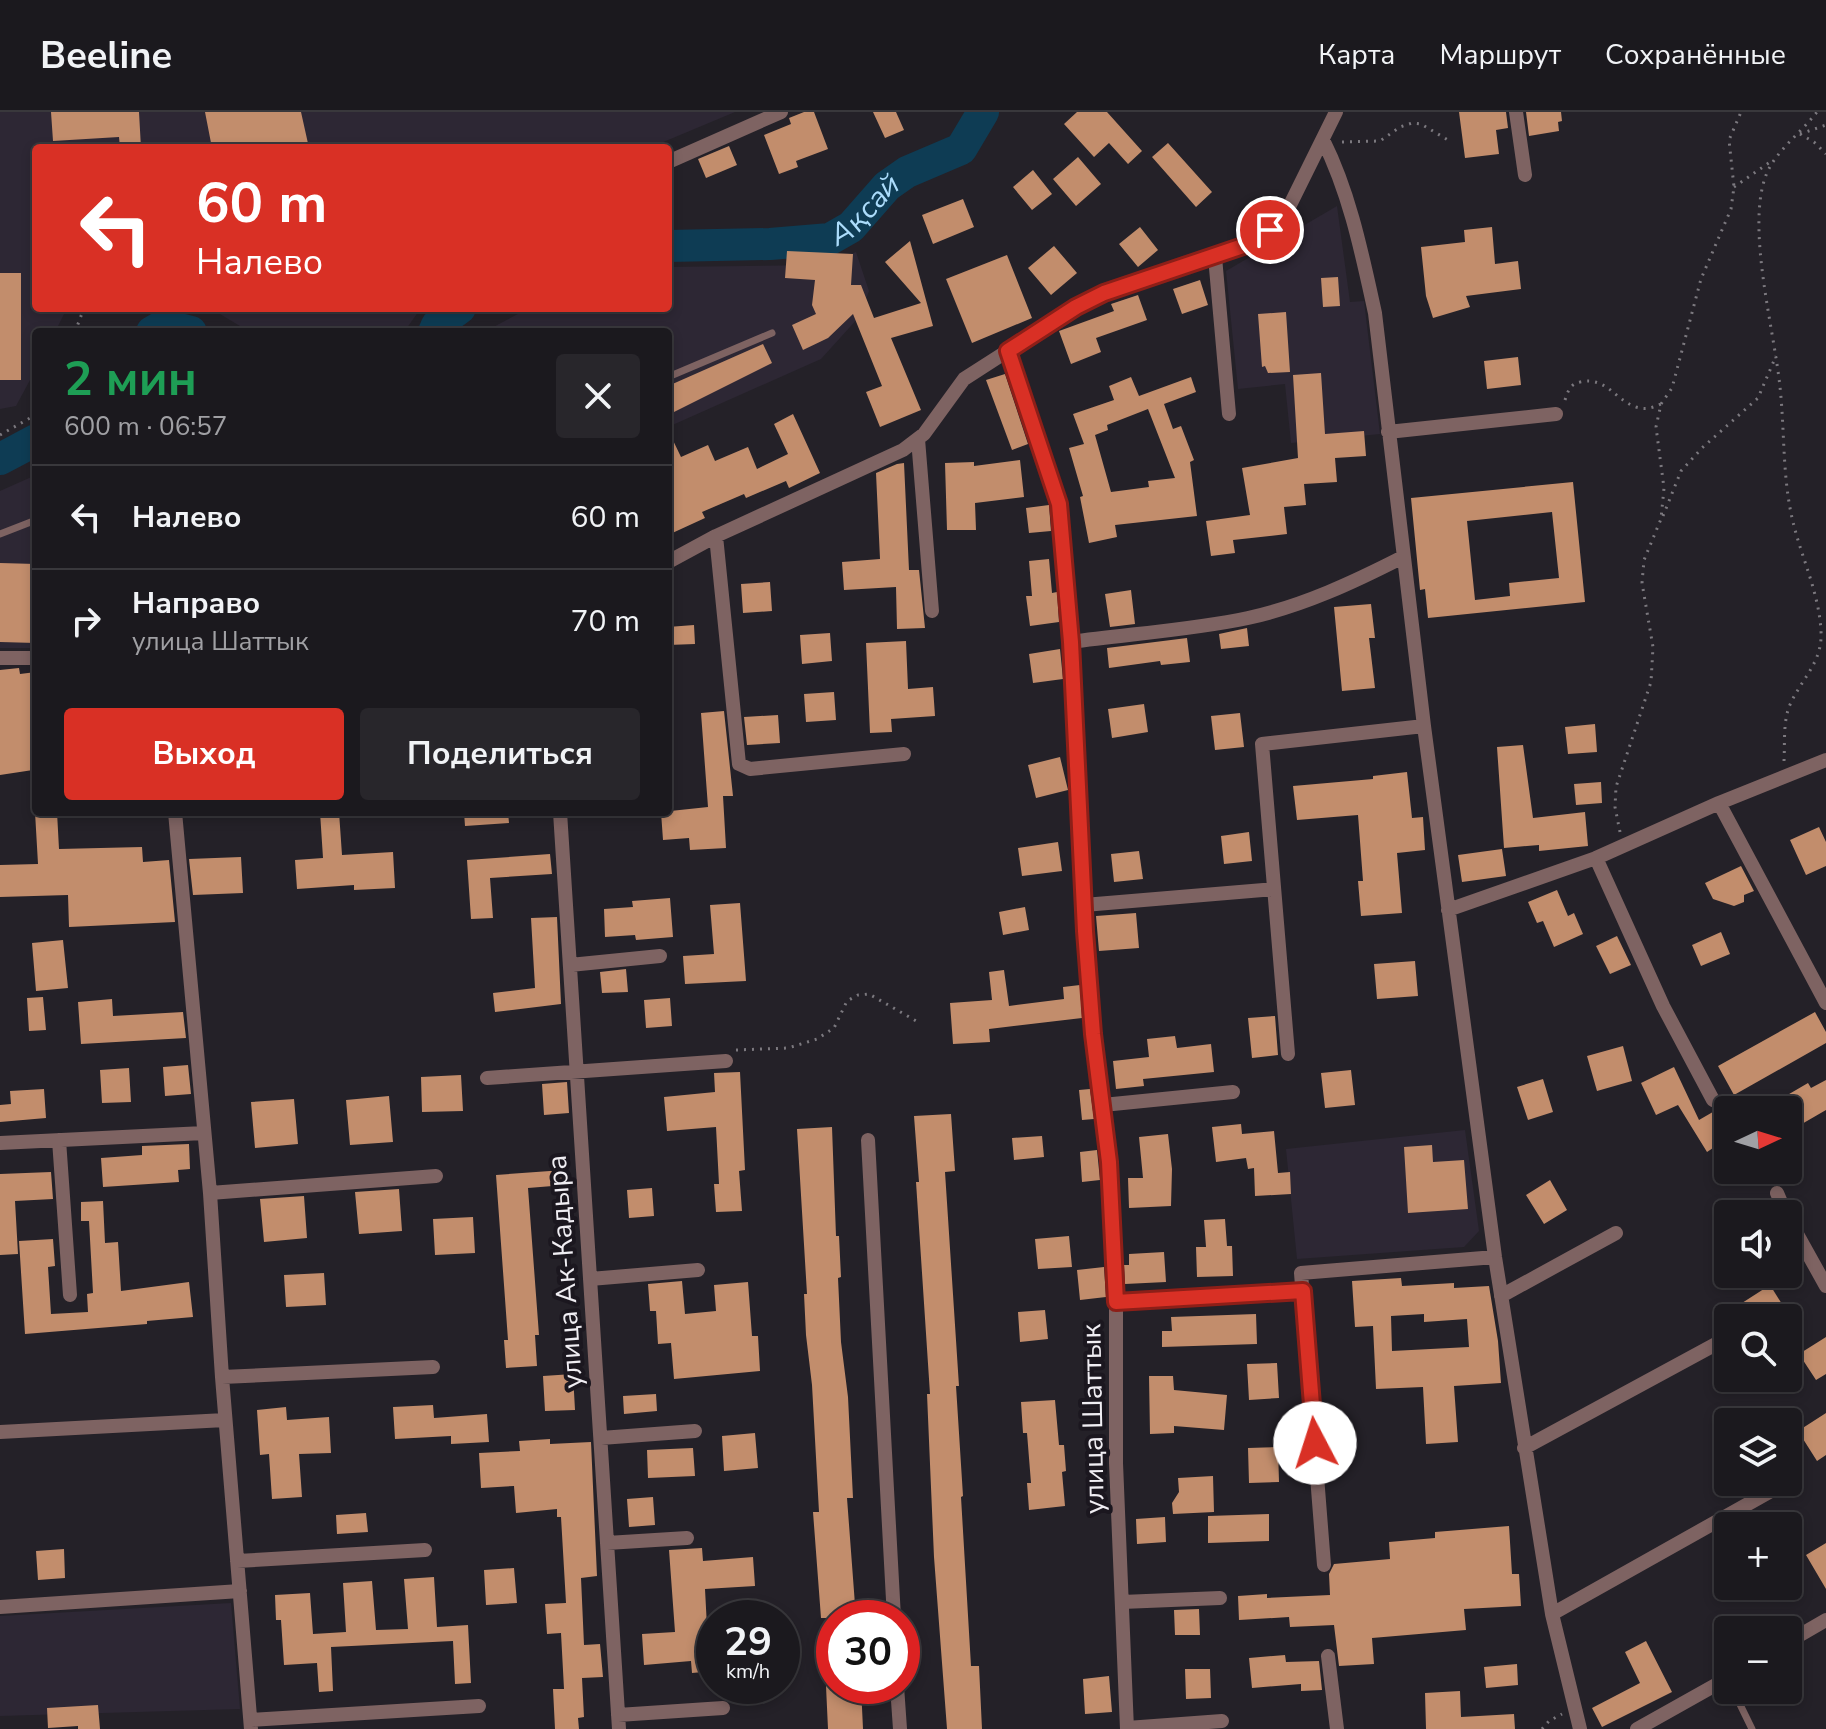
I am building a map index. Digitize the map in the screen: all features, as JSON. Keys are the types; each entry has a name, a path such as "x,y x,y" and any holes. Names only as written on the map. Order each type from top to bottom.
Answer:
{"street":[{"path":"672,160 781,112"},
{"path":"672,560 716,536 903,450 937,419 964,379 1076,307 1104,293 1249,244 1270,230 1290,205 1336,112"},
{"path":"1516,112 1525,175"},
{"path":"1323,140 1340,174 1375,313 1424,726 1495,1257 1552,1614 1580,1729"},
{"path":"1215,257 1229,414"},
{"name":"улица Шаттык","path":"1008,351 1059,504 1071,642 1084,905 1093,1034 1103,1105 1116,1302 1116,1463 1127,1729"},
{"path":"1388,432 1556,414"},
{"path":"918,439 932,611"},
{"path":"716,536 739,764 750,769 904,754"},
{"path":"1071,642 1247,619 1284,609 1349,584 1403,557"},
{"path":"0,658 32,658"},
{"path":"1288,1054 1262,744 1424,726"},
{"path":"1448,910 1596,858 1826,760"},
{"path":"1719,803 1826,1003"},
{"path":"175,816 210,1193 225,1420 251,1724 479,1706"},
{"name":"улица Ак-Кадыра","path":"560,816 619,1722"},
{"path":"1596,858 1663,1006 1713,1100"},
{"path":"1084,905 1274,889"},
{"path":"570,965 660,956"},
{"path":"487,1078 726,1061"},
{"path":"1103,1105 1233,1092"},
{"path":"0,1143 204,1133"},
{"path":"59,1140 70,1295"},
{"path":"868,1140 893,1600"},
{"path":"210,1193 436,1176"},
{"path":"1777,1193 1780,1200"},
{"path":"1501,1296 1616,1233"},
{"path":"1802,1241 1824,1277"},
{"path":"1324,1565 1301,1273 1495,1257"},
{"path":"590,1279 698,1270"},
{"path":"1116,1302 1303,1291"},
{"path":"1524,1448 1714,1345"},
{"path":"222,1377 433,1367"},
{"path":"0,1432 225,1420"},
{"path":"601,1438 695,1431"},
{"path":"1552,1614 1763,1496"},
{"path":"607,1543 687,1538"},
{"path":"237,1561 425,1550"},
{"path":"0,1607 240,1591"},
{"path":"1122,1602 1220,1598"},
{"path":"1802,1634 1826,1620"},
{"path":"1328,1656 1337,1729"},
{"path":"1637,1729 1714,1686"},
{"path":"898,1704 900,1729"},
{"path":"619,1722 723,1708"},
{"path":"1127,1729 1222,1721"}],"lane":[{"path":"672,375 772,333"},
{"path":"0,534 32,522"},
{"path":"1740,1704 1752,1729"}],"path":[{"path":"1661,519 1664,488 1656,427 1661,404 1672,388 1701,279 1731,209 1734,187 1729,140 1741,112"},
{"path":"1734,187 1774,159 1817,112"},
{"path":"1323,140 1353,143 1380,141 1412,123 1421,124 1448,140"},
{"path":"1800,134 1826,125"},
{"path":"1800,134 1826,154"},
{"path":"1774,159 1765,178 1760,201 1758,234 1777,356 1784,478 1794,525 1819,608 1822,635 1818,660 1790,706 1785,725 1784,777"},
{"path":"1623,846 1615,807 1616,787 1651,682 1653,647 1642,583 1644,560 1681,471 1758,398 1777,356"},
{"path":"1556,414 1564,407 1567,392 1574,383 1588,380 1603,383 1634,407 1649,409 1661,404"},
{"path":"0,435 32,415"},
{"path":"726,1061 730,1051 788,1048 817,1039 834,1028 847,1001 858,995 869,994 918,1022"},
{"path":"1542,1729 1562,1714 1574,1713"}],"shaded area":[{"path":"0,112 735,112 659,144 32,144 32,312 65,312 57,328 32,328 32,376 16,406 0,409"},
{"path":"1337,206 1350,302 1364,301 1380,434 1291,443 1285,384 1238,389 1226,271"},
{"path":"856,252 869,291 859,317 821,359 672,425 672,328 492,328 522,312 672,312 672,267 827,265"},
{"path":"217,312 418,312 407,328 243,328"},
{"path":"32,477 32,648 0,648 0,491"},
{"path":"1465,1130 1479,1231 1464,1247 1297,1259 1286,1149"},
{"path":"231,1603 240,1709 0,1716 0,1616"}],"building":[{"path":"51,112 139,112 141,144 120,144 119,137 53,141"},
{"path":"205,112 301,112 308,144 211,144"},
{"path":"814,112 828,149 796,161 798,167 779,174 764,135 791,124 789,118"},
{"path":"873,112 896,112 904,130 885,138"},
{"path":"1077,112 1107,112 1142,151 1128,164 1109,143 1094,157 1064,124"},
{"path":"1459,112 1506,112 1508,128 1496,130 1499,154 1465,158"},
{"path":"1526,112 1561,112 1559,131 1529,136"},
{"path":"1168,143 1212,192 1196,207 1152,157"},
{"path":"729,146 737,165 706,178 698,159"},
{"path":"1078,157 1101,184 1076,206 1053,179"},
{"path":"1033,170 1052,194 1032,210 1013,187"},
{"path":"963,199 974,227 933,244 922,215"},
{"path":"1140,227 1158,250 1138,267 1119,244"},
{"path":"1492,227 1495,264 1518,261 1521,289 1466,296 1470,307 1433,318 1426,296 1421,247 1465,242 1464,230"},
{"path":"910,241 933,326 891,338 921,410 880,427 866,392 882,386 853,314 828,338 803,350 792,325 816,314 812,305 815,280 785,278 787,251 853,254 851,285 861,285 874,318 921,303 885,262"},
{"path":"1054,246 1077,273 1051,295 1028,268"},
{"path":"1007,255 1032,318 972,343 946,279"},
{"path":"0,273 21,273 21,380 0,380"},
{"path":"1338,277 1340,306 1323,307 1321,278"},
{"path":"1200,280 1208,305 1182,314 1173,289"},
{"path":"1138,295 1147,320 1096,338 1101,352 1071,364 1059,331 1114,311 1111,304"},
{"path":"1286,312 1290,372 1268,373 1265,366 1262,367 1258,314"},
{"path":"763,344 772,363 672,413 672,384"},
{"path":"1518,357 1521,385 1487,389 1484,361"},
{"path":"1321,373 1325,434 1364,431 1366,456 1335,458 1337,482 1304,484 1306,505 1284,507 1287,534 1233,540 1235,553 1211,556 1206,521 1250,515 1242,468 1298,458 1293,375"},
{"path":"1005,374 1028,444 1012,450 986,380"},
{"path":"1131,377 1139,396 1191,377 1196,392 1164,404 1173,429 1181,426 1194,460 1190,462 1197,516 1115,525 1117,537 1089,543 1080,497 1083,496 1069,448 1084,444 1073,414 1114,400 1109,386","holes":["1148,409 1175,478 1148,481 1149,487 1111,492 1095,435 1108,430 1107,425"]},
{"path":"793,414 820,473 789,488 786,481 746,498 744,494 702,512 705,518 672,533 672,438 681,457 708,445 715,461 748,447 757,469 788,454 774,424"},
{"path":"1020,460 1024,497 975,503 976,530 947,530 945,463 974,462 974,466"},
{"path":"904,463 909,570 919,570 925,628 897,629 896,587 844,590 842,562 880,559 876,473"},
{"path":"1573,482 1585,602 1428,618 1425,589 1420,590 1411,498","holes":["1552,512 1559,578 1509,583 1510,596 1475,600 1467,521"]},
{"path":"1049,505 1051,531 1029,533 1026,508"},
{"path":"1049,559 1052,593 1057,592 1059,622 1030,626 1026,596 1032,596 1029,561"},
{"path":"0,563 32,564 32,643 0,642"},
{"path":"770,582 772,611 743,613 741,584"},
{"path":"1131,590 1135,624 1110,627 1105,594"},
{"path":"1371,604 1375,638 1369,638 1375,688 1342,691 1334,607"},
{"path":"694,625 695,644 672,645 672,627"},
{"path":"1247,628 1249,646 1221,649 1219,634"},
{"path":"830,633 832,661 802,664 800,635"},
{"path":"1187,638 1190,662 1161,665 1160,661 1109,668 1107,648"},
{"path":"906,641 908,689 933,687 935,716 891,719 892,732 870,733 866,643"},
{"path":"1060,649 1063,679 1033,683 1029,654"},
{"path":"19,668 20,674 32,672 32,770 0,775 0,670"},
{"path":"834,692 836,720 806,722 804,694"},
{"path":"1144,704 1148,732 1112,738 1108,709"},
{"path":"724,711 733,796 723,796 726,848 690,850 689,838 663,840 661,816 672,816 672,811 708,807 701,713"},
{"path":"1240,713 1244,747 1215,750 1211,716"},
{"path":"778,715 780,743 747,745 744,717"},
{"path":"1595,724 1597,752 1568,754 1565,727"},
{"path":"1523,745 1533,818 1585,812 1588,846 1539,851 1539,845 1504,848 1497,747"},
{"path":"1060,757 1068,790 1036,798 1028,765"},
{"path":"1407,772 1412,818 1423,817 1425,850 1397,853 1402,913 1361,916 1358,881 1363,881 1358,815 1297,820 1293,786 1373,779 1373,776"},
{"path":"1601,782 1602,803 1576,805 1574,784"},
{"path":"35,816 57,816 59,849 142,847 143,862 169,860 175,922 69,927 68,895 0,897 0,865 38,864"},
{"path":"320,816 339,816 342,855 393,852 395,888 354,890 354,885 297,889 295,860 323,858"},
{"path":"464,816 508,816 509,823 465,826"},
{"path":"1819,827 1826,842 1826,866 1806,875 1790,840"},
{"path":"1249,832 1252,861 1224,864 1221,836"},
{"path":"1058,842 1062,871 1022,876 1018,848"},
{"path":"1502,849 1506,876 1462,882 1458,855"},
{"path":"1139,851 1143,879 1114,882 1111,854"},
{"path":"550,854 552,874 490,878 493,918 471,919 467,860"},
{"path":"241,857 243,893 193,895 189,859"},
{"path":"1741,866 1754,891 1744,895 1744,902 1734,906 1713,899 1705,883"},
{"path":"1557,890 1568,916 1574,913 1583,934 1554,947 1543,921 1537,923 1528,902"},
{"path":"670,898 673,937 636,940 635,935 605,937 604,909 633,907 632,901"},
{"path":"740,903 746,981 685,984 683,956 714,954 710,905"},
{"path":"1025,907 1029,930 1003,935 999,912"},
{"path":"1136,913 1139,948 1099,951 1096,916"},
{"path":"557,917 561,1004 495,1012 493,993 535,988 531,918"},
{"path":"1721,932 1730,954 1701,966 1692,945"},
{"path":"1617,936 1631,965 1610,974 1596,946"},
{"path":"63,940 68,988 36,991 32,943"},
{"path":"1415,961 1418,996 1377,999 1374,964"},
{"path":"626,969 628,992 602,993 600,972"},
{"path":"1004,970 1009,1006 1064,999 1063,987 1080,985 1082,1018 989,1029 990,1042 953,1044 950,1003 992,1000 989,972"},
{"path":"43,997 46,1030 29,1031 27,998"},
{"path":"670,998 672,1026 646,1028 644,1000"},
{"path":"112,999 113,1016 183,1012 186,1038 81,1044 78,1002"},
{"path":"1815,1012 1826,1032 1826,1043 1734,1095 1718,1066"},
{"path":"1275,1016 1278,1055 1252,1058 1248,1018"},
{"path":"1175,1036 1177,1048 1211,1044 1214,1072 1143,1079 1144,1086 1116,1089 1113,1061 1149,1057 1147,1039"},
{"path":"1623,1046 1632,1081 1597,1091 1587,1056"},
{"path":"188,1065 191,1094 165,1096 163,1067"},
{"path":"1674,1067 1699,1120 1714,1111 1714,1147 1707,1152 1678,1105 1656,1115 1641,1083"},
{"path":"129,1068 131,1102 102,1103 100,1070"},
{"path":"1351,1070 1355,1105 1325,1108 1321,1073"},
{"path":"740,1072 745,1170 739,1171 742,1211 716,1212 714,1184 719,1184 716,1127 667,1131 664,1097 715,1092 714,1073"},
{"path":"461,1075 463,1111 422,1112 421,1077"},
{"path":"1543,1079 1553,1112 1528,1120 1517,1087"},
{"path":"1826,1080 1826,1110 1802,1124 1802,1096 1786,1096 1808,1083 1811,1088"},
{"path":"567,1082 569,1113 544,1115 542,1084"},
{"path":"44,1089 46,1118 0,1122 0,1105 11,1104 10,1091"},
{"path":"1090,1089 1094,1119 1082,1120 1079,1090"},
{"path":"389,1096 393,1142 350,1145 346,1100"},
{"path":"294,1099 298,1144 255,1148 251,1102"},
{"path":"951,1114 955,1171 945,1172 959,1386 956,1386 961,1497 971,1666 979,1666 982,1729 947,1729 934,1557 927,1394 930,1394 914,1116"},
{"path":"1241,1124 1242,1134 1274,1131 1278,1173 1290,1172 1291,1194 1255,1196 1254,1168 1248,1169 1246,1158 1216,1162 1212,1127"},
{"path":"832,1127 836,1236 839,1236 841,1277 838,1278 841,1342 848,1397 853,1498 847,1498 855,1600 820,1600 813,1512 819,1512 806,1335 804,1294 807,1294 797,1129"},
{"path":"1168,1134 1172,1169 1171,1206 1129,1208 1128,1178 1143,1178 1139,1137"},
{"path":"1042,1136 1044,1157 1014,1160 1012,1138"},
{"path":"189,1144 190,1169 178,1170 179,1182 103,1187 101,1158 142,1155 142,1146"},
{"path":"1432,1145 1433,1162 1464,1160 1468,1209 1408,1213 1404,1147"},
{"path":"1097,1150 1100,1180 1082,1182 1080,1152"},
{"path":"564,1170 565,1185 528,1188 539,1335 535,1335 537,1366 506,1368 504,1340 508,1340 496,1175"},
{"path":"51,1172 53,1199 15,1201 18,1254 0,1255 0,1174"},
{"path":"1550,1180 1567,1210 1544,1224 1526,1195"},
{"path":"652,1188 654,1216 629,1218 627,1190"},
{"path":"399,1189 402,1231 359,1234 355,1192"},
{"path":"304,1196 307,1238 264,1242 260,1199"},
{"path":"103,1201 105,1243 118,1242 121,1291 189,1282 193,1317 25,1334 19,1241 53,1239 55,1266 48,1267 51,1314 88,1312 87,1294 93,1293 89,1221 81,1221 81,1202"},
{"path":"473,1217 475,1253 435,1255 433,1219"},
{"path":"1225,1219 1227,1246 1232,1246 1233,1276 1197,1277 1196,1247 1206,1247 1204,1220"},
{"path":"1069,1236 1072,1267 1038,1269 1035,1239"},
{"path":"1164,1252 1166,1282 1125,1284 1124,1265 1129,1265 1129,1254"},
{"path":"1104,1267 1106,1297 1080,1300 1077,1270"},
{"path":"324,1273 326,1305 286,1307 284,1275"},
{"path":"1401,1278 1402,1286 1454,1283 1454,1288 1489,1286 1501,1383 1454,1386 1458,1442 1426,1444 1423,1387 1376,1389 1373,1326 1355,1327 1352,1281","holes":["1424,1314 1424,1322 1467,1319 1469,1347 1392,1351 1391,1316"]},
{"path":"682,1281 685,1314 716,1311 714,1285 748,1282 752,1336 758,1336 760,1371 674,1379 671,1343 658,1344 656,1311 650,1311 648,1284"},
{"path":"1765,1288 1772,1288 1782,1304 1743,1304"},
{"path":"1045,1310 1048,1339 1020,1342 1018,1312"},
{"path":"1256,1314 1257,1344 1162,1347 1162,1331 1172,1331 1171,1317"},
{"path":"1826,1337 1826,1374 1816,1380 1802,1359 1802,1352"},
{"path":"1277,1363 1279,1398 1249,1400 1247,1364"},
{"path":"573,1374 575,1410 545,1411 543,1376"},
{"path":"1149,1376 1173,1376 1174,1390 1227,1395 1224,1430 1174,1426 1174,1433 1150,1434"},
{"path":"656,1394 657,1411 624,1414 623,1396"},
{"path":"1055,1400 1059,1445 1064,1445 1066,1471 1062,1472 1065,1506 1029,1510 1027,1483 1031,1483 1021,1402"},
{"path":"433,1405 434,1418 487,1414 489,1442 451,1444 451,1436 395,1439 393,1407"},
{"path":"286,1407 287,1420 329,1417 331,1453 299,1454 302,1497 272,1499 269,1454 260,1455 257,1410"},
{"path":"1826,1413 1826,1455 1817,1461 1802,1437 1802,1428"},
{"path":"755,1433 758,1468 724,1471 722,1436"},
{"path":"550,1439 550,1444 591,1442 597,1576 581,1578 584,1645 600,1644 603,1677 582,1678 584,1717 578,1718 579,1729 555,1729 553,1689 564,1689 561,1633 547,1634 545,1604 566,1603 561,1517 557,1517 557,1509 516,1513 514,1486 481,1488 479,1453 520,1451 519,1441"},
{"path":"1278,1447 1279,1482 1249,1483 1248,1448"},
{"path":"693,1448 695,1476 648,1478 647,1450"},
{"path":"1213,1476 1214,1512 1173,1514 1172,1503 1179,1492 1178,1478"},
{"path":"653,1497 655,1525 629,1527 627,1499"},
{"path":"366,1513 368,1532 337,1534 336,1515"},
{"path":"1269,1514 1269,1541 1208,1543 1208,1516"},
{"path":"1165,1517 1166,1542 1137,1544 1136,1519"},
{"path":"1509,1526 1512,1574 1519,1574 1521,1606 1464,1609 1466,1630 1372,1638 1374,1664 1339,1666 1334,1625 1290,1627 1289,1617 1239,1620 1238,1596 1330,1595 1329,1574 1334,1564 1390,1559 1389,1542 1435,1538 1435,1532"},
{"path":"1826,1543 1826,1589 1806,1555"},
{"path":"702,1548 703,1561 753,1557 755,1586 705,1589 706,1600 696,1600 696,1673 692,1673 691,1661 644,1665 642,1634 675,1632 669,1550"},
{"path":"64,1549 65,1578 38,1580 36,1551"},
{"path":"514,1568 517,1603 486,1605 484,1570"},
{"path":"434,1577 437,1627 468,1625 471,1683 455,1684 453,1641 331,1647 333,1691 319,1692 317,1663 284,1665 281,1620 276,1620 275,1595 310,1593 313,1634 346,1632 343,1583 372,1581 376,1630 408,1629 404,1579"},
{"path":"1199,1609 1200,1635 1175,1635 1174,1610"},
{"path":"1646,1641 1672,1692 1602,1727 1592,1708 1640,1683 1625,1652"},
{"path":"1285,1655 1286,1662 1319,1661 1322,1690 1301,1691 1301,1684 1252,1688 1249,1658"},
{"path":"1517,1664 1518,1685 1486,1688 1484,1667"},
{"path":"1185,1669 1210,1669 1211,1698 1186,1699"},
{"path":"1109,1676 1112,1712 1085,1714 1083,1679"},
{"path":"1460,1691 1461,1717 1514,1714 1515,1729 1426,1729 1425,1693"},
{"path":"827,1704 862,1704 863,1729 828,1729"},
{"path":"98,1705 100,1729 78,1729 78,1726 48,1728 47,1708"}],"waterway":[{"name":"Ақсай","path":"672,246 830,239 851,227 887,186 907,172 961,149 983,112"},
{"name":"Ақсай","path":"436,328 455,312"},
{"name":"Ақсай","path":"159,328 164,325 176,328"},
{"name":"Ақсай","path":"0,459 32,442"}],"route":[{"path":"1270,230 1249,244 1215,257 1104,293 1076,307 1008,351 1059,504 1071,642 1085,931 1093,1034 1109,1162 1116,1302 1303,1291 1315,1443"}]}
